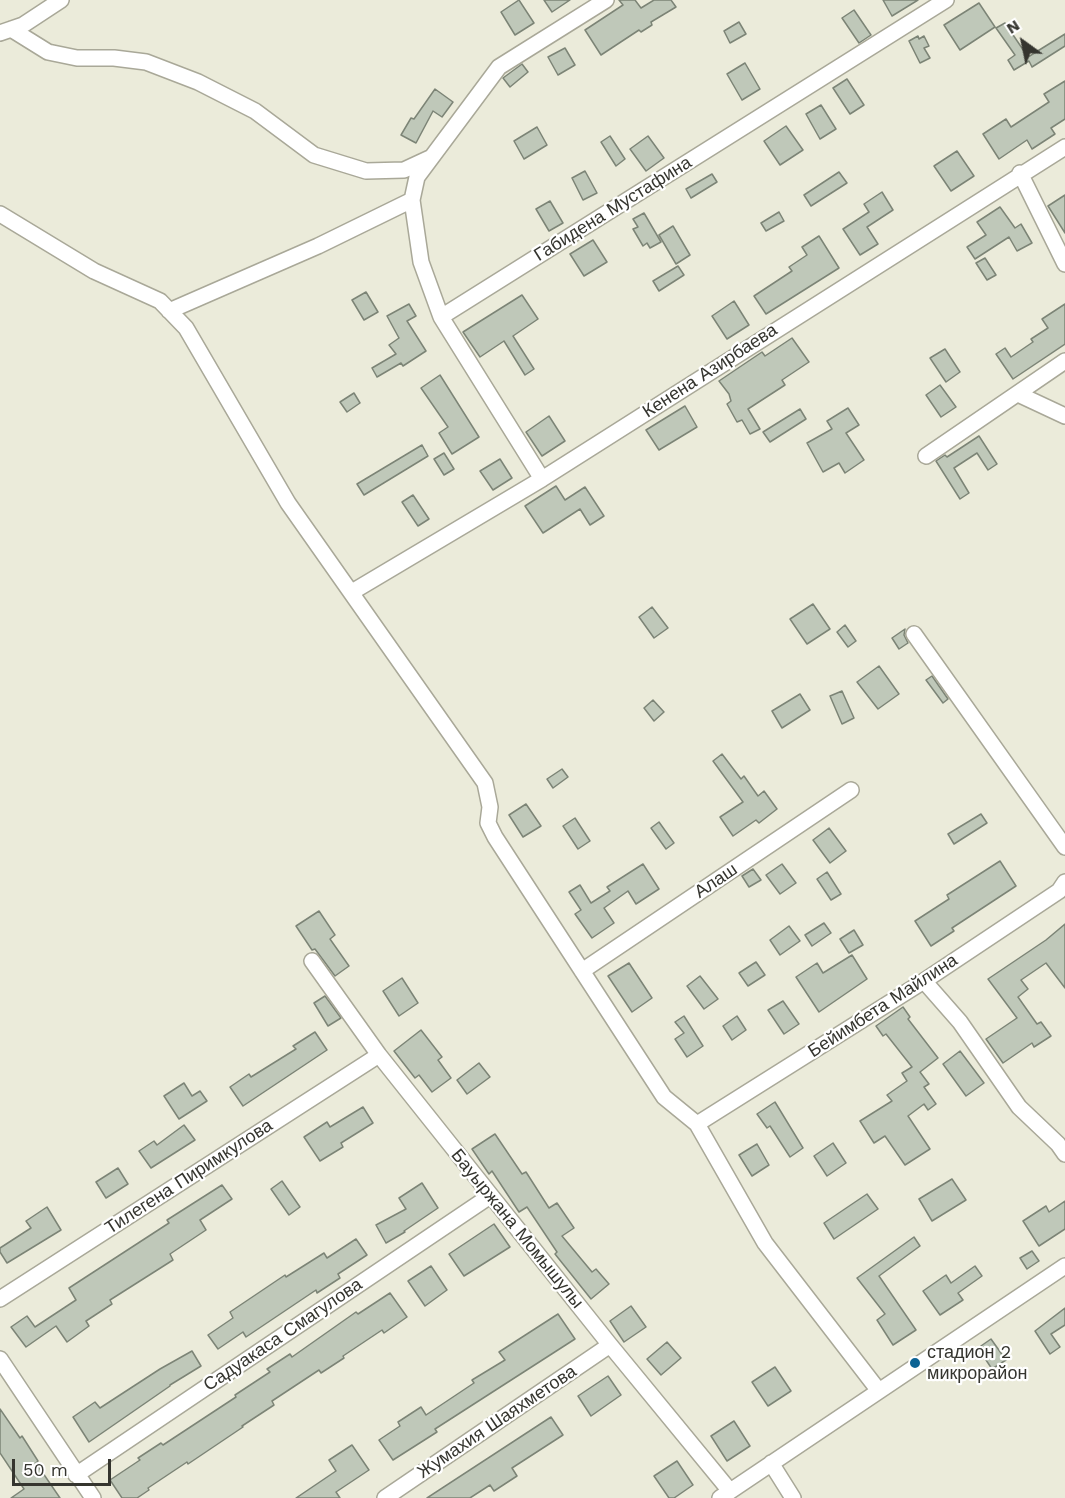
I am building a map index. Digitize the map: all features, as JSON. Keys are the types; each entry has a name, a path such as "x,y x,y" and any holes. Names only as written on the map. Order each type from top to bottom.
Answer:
{"street":[{"path":"6,31 24,25 61,0"},
{"path":"542,479 441,317 421,262 412,200 417,177 499,67 606,0"},
{"name":"Габидена Мустафина","path":"441,317 946,0"},
{"path":"6,31 48,52 77,58 114,58 146,62 198,82 255,111 315,155 366,171 404,170 432,157"},
{"name":"Кенена Азирбаева","path":"352,592 542,479 1020,173 1065,147"},
{"path":"1020,173 1065,264"},
{"path":"169,311 318,246 412,200"},
{"path":"0,214 113,282 160,301 186,328 288,503 484,783 490,807 488,823 495,837 664,1098 697,1124 765,1242 879,1391"},
{"path":"926,456 1065,362"},
{"path":"1018,394 1065,416"},
{"path":"914,634 1065,847"},
{"name":"Алаш","path":"582,971 851,790"},
{"name":"Бейимбета Майлина","path":"697,1124 924,981 1059,891 1065,882"},
{"name":"Бауыржана Момышулы","path":"312,961 379,1055 725,1495"},
{"path":"924,981 960,1022 1018,1107 1058,1144 1065,1154"},
{"name":"Тилегена Пиримкулова","path":"0,1299 379,1055"},
{"name":"Садуакаса Смагулова","path":"76,1475 490,1196"},
{"path":"725,1495 1065,1266"},
{"name":"Жумахия Шаяхметова","path":"385,1498 610,1346"},
{"path":"0,1359 93,1498"},
{"path":"771,1462 793,1498"}],"building":[{"path":"519,0 534,23 515,35 501,12"},
{"path":"544,0 570,0 552,12"},
{"path":"619,0 635,0 641,8 654,0 671,0 676,7 651,22 652,25 641,32 639,30 601,55 585,30 623,5"},
{"path":"883,0 918,0 892,16"},
{"path":"979,3 995,27 960,50 944,25"},
{"path":"854,10 871,35 859,43 842,18"},
{"path":"739,22 746,34 730,43 724,31"},
{"path":"1005,23 1028,57 1065,34 1065,46 1032,67 1029,61 1014,70 1008,60 1015,55 996,28"},
{"path":"918,36 919,39 924,36 929,46 924,48 930,58 920,63 909,41"},
{"path":"565,48 575,65 558,75 548,57"},
{"path":"745,63 760,89 742,100 727,74"},
{"path":"522,64 528,72 510,87 503,78"},
{"path":"847,79 864,105 850,114 833,88"},
{"path":"1065,81 1065,119 1051,128 1055,134 1032,149 1027,140 999,159 983,134 1006,119 1011,127 1049,102 1044,94"},
{"path":"435,89 453,102 442,117 433,111 416,143 401,135 411,118 414,119"},
{"path":"821,105 836,129 820,139 806,114"},
{"path":"786,126 803,150 780,165 764,141"},
{"path":"537,127 547,145 524,159 514,141"},
{"path":"610,136 625,159 616,166 601,142"},
{"path":"648,136 664,158 646,171 630,149"},
{"path":"957,151 974,176 951,191 934,166"},
{"path":"585,171 597,193 583,200 572,178"},
{"path":"839,172 847,183 811,206 804,195"},
{"path":"712,174 717,182 691,198 686,189"},
{"path":"882,192 893,210 867,227 878,244 860,255 843,229 869,212 864,204"},
{"path":"1065,195 1065,233 1048,206"},
{"path":"550,201 563,223 549,231 536,209"},
{"path":"1000,207 1015,228 1021,224 1032,243 1017,251 1009,237 975,259 967,247 986,235 977,222"},
{"path":"779,212 784,221 766,231 761,223"},
{"path":"644,213 661,242 650,248 647,243 643,246 633,229 638,227 633,219"},
{"path":"673,226 690,255 676,264 659,235"},
{"path":"819,236 839,268 766,314 754,296 792,271 789,267 807,255 802,247"},
{"path":"593,240 607,262 584,276 570,254"},
{"path":"985,258 996,275 987,280 976,263"},
{"path":"678,266 684,275 659,291 653,281"},
{"path":"366,292 378,312 364,320 352,300"},
{"path":"522,295 538,319 513,336 534,369 525,375 504,341 480,357 463,332"},
{"path":"734,301 749,325 727,339 712,316"},
{"path":"409,304 416,316 407,321 426,351 403,366 401,363 377,377 372,368 396,354 389,345 399,338 387,316"},
{"path":"1065,304 1065,344 1013,379 996,354 1005,348 1011,357 1033,342 1031,339 1048,328 1042,319"},
{"path":"792,338 809,362 782,380 785,385 748,409 760,429 750,434 742,420 737,422 727,404 731,401 729,394 719,381 762,352 765,356"},
{"path":"945,349 960,372 946,382 930,358"},
{"path":"440,375 479,437 452,454 439,433 448,427 421,388"},
{"path":"940,385 956,407 941,417 926,395"},
{"path":"354,393 360,403 347,412 340,402"},
{"path":"685,406 697,427 659,450 646,430"},
{"path":"848,408 859,425 846,433 864,460 845,473 839,463 823,472 807,443 832,429 827,421"},
{"path":"800,409 806,419 770,442 763,432"},
{"path":"549,416 565,441 542,456 526,432"},
{"path":"979,436 997,464 988,470 977,453 954,468 969,493 960,499 936,461 945,455 947,457"},
{"path":"422,445 428,456 364,495 357,484"},
{"path":"444,453 454,469 444,475 434,459"},
{"path":"500,459 512,478 493,490 480,471"},
{"path":"556,486 565,500 585,487 604,516 590,525 580,509 543,533 525,506"},
{"path":"413,495 429,519 418,526 402,502"},
{"path":"813,604 830,629 807,644 790,619"},
{"path":"652,607 668,628 654,638 639,617"},
{"path":"845,625 856,641 848,647 837,632"},
{"path":"905,629 904,635 908,643 899,649 892,638"},
{"path":"879,666 899,694 878,709 857,682"},
{"path":"932,676 948,699 943,703 926,680"},
{"path":"842,691 854,718 842,724 830,696"},
{"path":"800,694 810,710 782,728 772,711"},
{"path":"653,700 664,712 654,721 644,708"},
{"path":"722,754 741,779 744,776 758,796 764,791 777,809 759,823 756,820 733,836 720,817 743,802 713,761"},
{"path":"562,769 568,777 553,788 547,779"},
{"path":"526,804 541,826 523,837 509,815"},
{"path":"981,814 987,823 954,844 948,834"},
{"path":"575,818 590,841 578,849 563,826"},
{"path":"659,822 674,843 666,849 651,828"},
{"path":"829,828 846,851 830,863 813,840"},
{"path":"1000,861 1016,886 952,928 954,931 931,946 915,921 949,899 947,895"},
{"path":"643,864 659,889 636,904 628,891 604,908 614,923 592,938 575,914 581,910 569,892 580,885 591,903 610,891 607,887"},
{"path":"782,864 796,883 780,894 766,875"},
{"path":"753,869 761,880 749,887 742,876"},
{"path":"827,872 841,894 831,900 817,879"},
{"path":"319,911 335,935 330,939 349,966 335,976 315,949 312,950 296,926"},
{"path":"824,923 831,933 812,946 805,935"},
{"path":"1065,924 1065,988 1046,963 1021,980 1028,989 1018,997 1037,1024 1041,1022 1051,1036 1034,1047 1032,1043 1003,1063 986,1039 1017,1018 988,979 1046,940"},
{"path":"789,926 800,941 780,955 770,940"},
{"path":"854,930 863,945 849,953 840,939"},
{"path":"852,955 867,979 819,1012 796,977 817,963 823,973"},
{"path":"756,962 765,975 748,986 739,973"},
{"path":"629,963 652,998 632,1012 608,976"},
{"path":"700,976 718,999 704,1009 687,986"},
{"path":"402,978 418,1003 399,1016 383,991"},
{"path":"325,996 341,1018 328,1026 314,1003"},
{"path":"783,1001 799,1024 784,1034 768,1010"},
{"path":"903,1007 910,1017 908,1019 938,1058 920,1072 929,1084 924,1087 936,1104 928,1110 924,1104 908,1116 930,1149 905,1165 885,1136 874,1143 860,1121 892,1101 887,1095 907,1081 902,1073 912,1067 886,1034 883,1036 876,1026"},
{"path":"684,1016 703,1046 687,1057 675,1039 684,1033 675,1022"},
{"path":"737,1016 746,1030 732,1040 723,1026"},
{"path":"421,1030 442,1057 438,1060 451,1078 432,1092 419,1075 415,1078 394,1051"},
{"path":"315,1032 327,1050 243,1106 230,1087 249,1074 251,1077 296,1049 293,1046"},
{"path":"960,1051 984,1083 966,1096 943,1064"},
{"path":"479,1063 490,1077 467,1094 457,1080"},
{"path":"184,1083 192,1096 200,1091 207,1101 179,1119 164,1096"},
{"path":"775,1102 803,1148 790,1157 770,1126 767,1128 757,1114"},
{"path":"363,1107 373,1123 341,1143 343,1147 320,1161 304,1137 327,1122 330,1127"},
{"path":"184,1125 195,1140 151,1168 139,1151 154,1141 157,1145"},
{"path":"495,1134 522,1174 526,1172 549,1208 557,1203 574,1228 562,1236 592,1272 596,1269 609,1284 591,1299 555,1254 557,1252 527,1207 519,1212 492,1171 489,1174 472,1149"},
{"path":"833,1143 846,1163 827,1176 814,1156"},
{"path":"757,1144 769,1165 752,1176 739,1155"},
{"path":"118,1168 128,1184 106,1198 96,1182"},
{"path":"952,1179 966,1200 932,1221 919,1199"},
{"path":"282,1181 300,1207 289,1215 271,1189"},
{"path":"422,1183 438,1208 386,1243 376,1225 406,1209 399,1198"},
{"path":"222,1185 232,1199 200,1220 206,1230 170,1254 173,1260 110,1300 112,1304 86,1321 89,1326 67,1342 56,1326 26,1347 11,1327 27,1316 35,1327 76,1300 69,1288 169,1223 167,1220"},
{"path":"867,1194 878,1209 834,1239 824,1223"},
{"path":"1065,1201 1065,1229 1039,1246 1023,1221 1046,1206 1049,1212"},
{"path":"47,1207 61,1230 7,1263 0,1248 31,1228 26,1221"},
{"path":"494,1224 510,1247 464,1276 449,1254"},
{"path":"914,1237 920,1246 879,1276 916,1330 893,1345 877,1320 885,1314 857,1278"},
{"path":"356,1239 367,1255 338,1274 340,1278 317,1293 316,1290 246,1337 243,1332 218,1349 208,1335 233,1318 230,1312 285,1275 286,1277 324,1253 327,1258"},
{"path":"1032,1251 1039,1261 1027,1269 1020,1258"},
{"path":"431,1266 447,1290 425,1306 408,1281"},
{"path":"975,1266 982,1276 958,1293 963,1300 940,1315 923,1291 946,1275 951,1283"},
{"path":"390,1293 407,1317 384,1333 382,1330 321,1373 319,1370 272,1401 274,1405 188,1464 187,1462 148,1488 149,1490 137,1498 122,1498 110,1480 140,1460 138,1458 161,1443 163,1445 236,1397 235,1395 270,1372 267,1369 290,1354 292,1357 356,1312 358,1314"},
{"path":"631,1306 646,1327 624,1342 610,1321"},
{"path":"1065,1308 1065,1325 1051,1334 1060,1347 1050,1354 1035,1331"},
{"path":"558,1314 575,1339 435,1429 437,1432 393,1460 379,1440 400,1426 398,1422 421,1407 426,1415 474,1383 472,1380 505,1360 499,1352"},
{"path":"991,1339 1006,1360 992,1369 978,1348"},
{"path":"667,1342 681,1358 661,1375 647,1359"},
{"path":"192,1351 201,1366 89,1442 73,1417 95,1402 100,1408"},
{"path":"775,1367 791,1391 768,1406 752,1382"},
{"path":"608,1376 621,1395 591,1416 578,1396"},
{"path":"0,1409 20,1438 22,1436 38,1461 36,1463 60,1498 11,1498 24,1489 0,1453"},
{"path":"551,1417 563,1435 512,1468 517,1476 494,1491 490,1485 470,1498 427,1498"},
{"path":"734,1421 750,1446 727,1461 711,1436"},
{"path":"352,1445 369,1470 336,1492 340,1498 296,1498 336,1471 329,1460"},
{"path":"677,1461 693,1485 674,1498 669,1498 654,1476"}],"place":[{"name":"стадион 2 микрорайон","path":"915,1363"}]}
